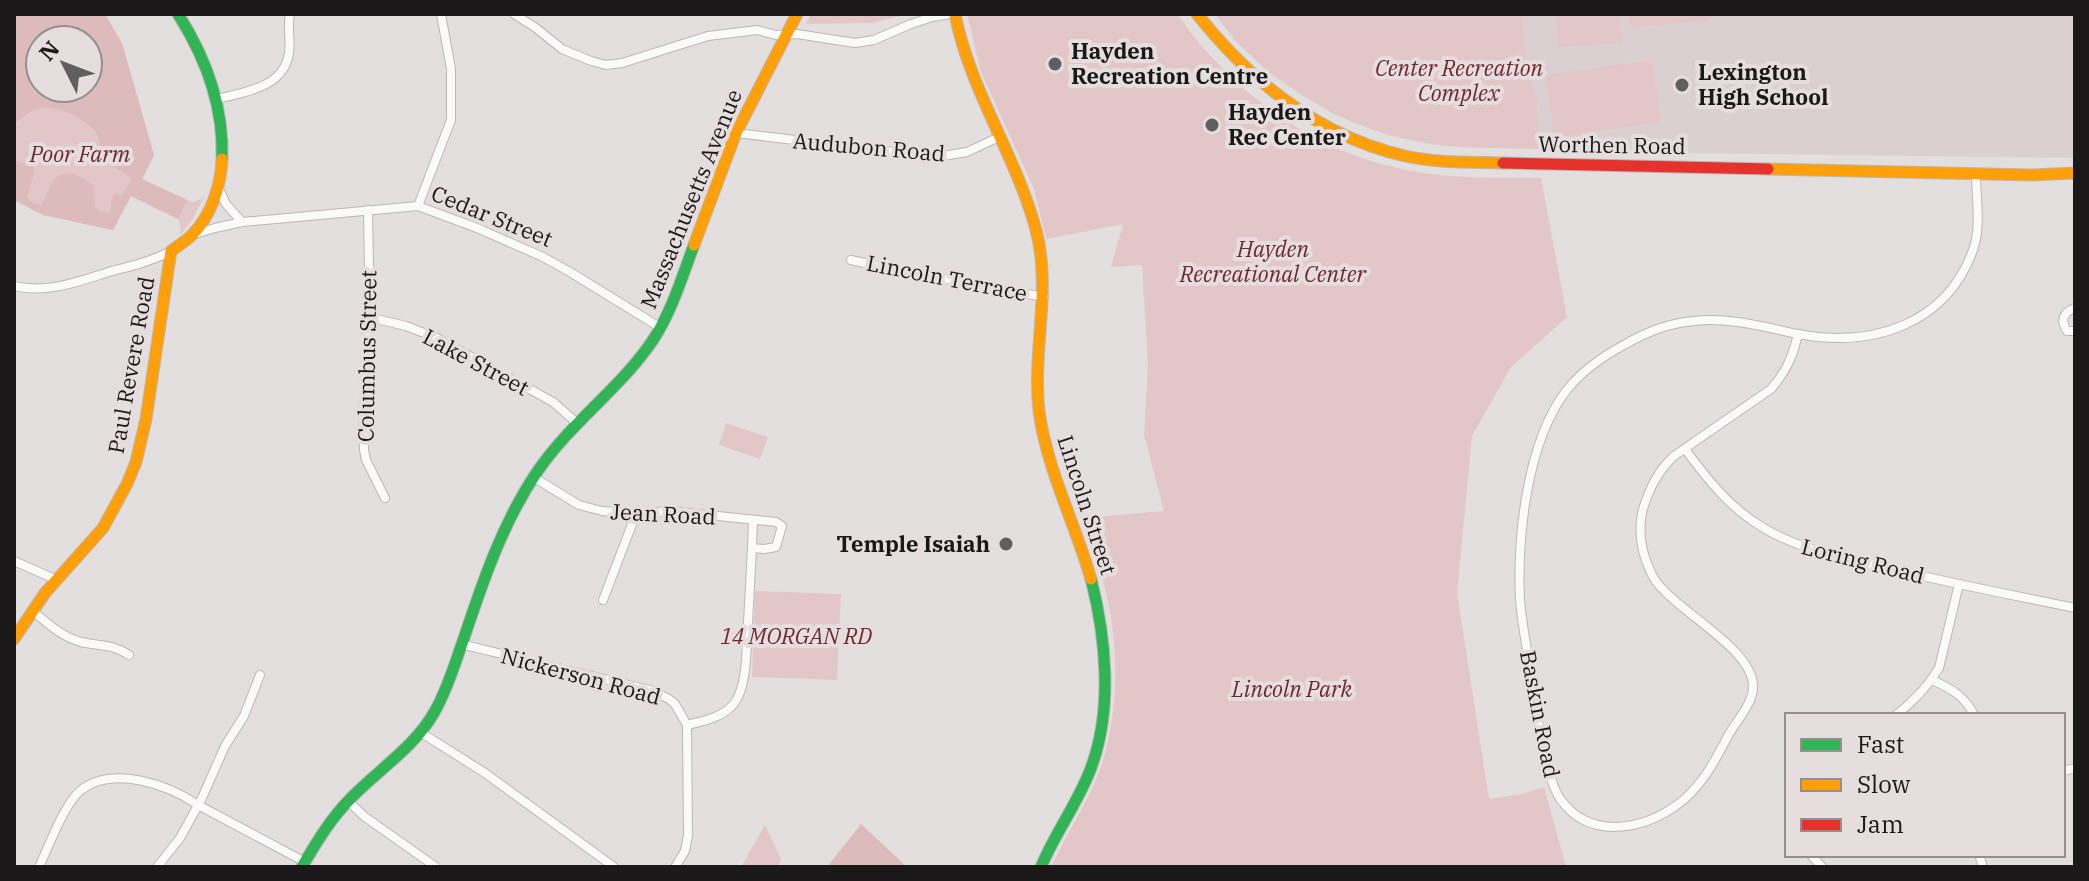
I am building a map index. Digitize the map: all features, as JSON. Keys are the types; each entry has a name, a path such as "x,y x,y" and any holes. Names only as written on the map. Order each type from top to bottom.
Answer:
{"main road":[{"path":"178,14 204,60 217,99 222,153 218,187 192,235"},
{"name":"Massachusetts Avenue","path":"304,864 329,824 348,801 420,732 433,713 497,550 514,510 533,477 577,423 642,355 661,328 736,133 797,14"},
{"name":"Lincoln Street","path":"952,14 969,68 1021,182 1037,231 1044,274 1037,358 1039,409 1048,458 1095,594 1103,640 1103,702 1096,752 1082,789 1041,867"},
{"name":"Worthen Road","path":"1197,14 1217,42 1255,78 1305,115 1358,140 1407,156 1483,163 2032,175 2075,173"},
{"name":"Cedar Street","path":"171,251 192,235"},
{"name":"Paul Revere Road","path":"14,639 57,580 103,528 136,462 148,409 171,251"}],"street":[{"path":"217,99 259,88 282,71 289,57 290,14"},
{"path":"418,206 451,120 451,69 443,14"},
{"path":"514,14 562,49 606,65 622,63 708,36 757,30 776,35 797,34 864,42 921,20 952,14"},
{"name":"Audubon Road","path":"736,133 935,157 967,152 999,137"},
{"name":"Baskin Road","path":"1798,334 1793,357 1771,389 1662,467 1646,498 1641,518 1640,539 1655,580 1671,598 1737,651 1751,672 1754,689 1706,776 1689,795 1661,815 1642,823 1616,828 1593,826 1561,800 1553,784 1542,738 1523,622 1520,577 1525,506 1535,454 1544,428 1567,391 1586,371 1611,352 1645,333 1694,321 1717,320 1839,339 1871,336 1915,321 1936,305 1961,275 1974,248 1977,232 1976,173"},
{"path":"218,187 226,204 242,222"},
{"name":"Cedar Street","path":"192,235 242,222 418,206 548,260 661,328"},
{"name":"Columbus Street","path":"368,210 364,450 385,498"},
{"name":"Cedar Street","path":"14,286 61,287 136,265 171,251"},
{"name":"Lincoln Terrace","path":"851,260 1044,297"},
{"path":"2075,308 2067,311 2063,325 2067,331 2075,331"},
{"name":"Lake Street","path":"368,317 406,326 437,338 553,402 577,423"},
{"name":"Loring Road","path":"1685,449 1732,505 1761,527 1798,546 2075,608"},
{"name":"Jean Road","path":"533,477 579,505 602,511 636,514 670,511 776,522 782,526 776,547 752,548"},
{"path":"603,600 636,514"},
{"path":"677,866 685,851 688,835 687,725 717,718 732,706 745,677 753,520"},
{"path":"14,561 57,580"},
{"path":"1898,713 1932,680 1939,668 1959,584"},
{"path":"33,611 68,637 113,646 129,655"},
{"name":"Nickerson Road","path":"461,644 661,694 675,704 687,725"},
{"path":"157,867 180,838 198,805 225,746 244,716 260,675"},
{"path":"1932,680 1953,690 1969,704 1973,713"},
{"path":"420,732 485,773 614,867"},
{"path":"39,867 70,803 81,791 92,784 125,778 183,794 304,864"},
{"path":"348,801 365,817 436,867"}],"shaded area":[{"path":"14,14 105,14 122,43 154,155 142,179 187,200 178,219 131,196 113,230 43,215 14,200 14,160 33,167 34,175 27,196 30,201 41,205 57,176 68,173 94,186 95,207 110,212 112,198 116,192 122,196 132,178 104,161 94,130 84,121 55,109 41,108 14,125"},
{"name":"Lexington High School","path":"1215,14 2075,14 2075,158 1681,153 1447,146 1386,135 1335,115 1269,73 1235,41"},
{"path":"861,824 907,867 827,867"}],"green space":[{"name":"Poor Farm","path":"14,14 105,14 122,43 154,155 142,179 192,202 206,194 192,220 178,237 181,230 178,219 131,196 113,230 43,215 14,200"},
{"path":"811,14 908,14 872,23 806,24"},
{"path":"967,14 1177,14 1201,45 1256,99 1320,140 1356,156 1432,174 1541,178 1567,317 1511,367 1472,436 1457,593 1489,799 1544,787 1566,867 1051,867 1096,780 1110,733 1113,709 1115,660 1110,612 1100,570 1081,518 1164,511 1144,435 1148,365 1142,265 1111,267 1123,224 1046,239 1034,189 981,72"},
{"name":"Center Recreation Complex","path":"1215,14 1522,14 1526,62 1537,99 1539,149 1447,146 1380,132 1347,119 1288,86 1237,41"},
{"path":"1556,14 1620,14 1622,43 1558,47"},
{"path":"1628,14 1714,14 1709,20 1629,28"},
{"path":"1652,60 1661,122 1554,138 1545,75"},
{"path":"726,423 768,437 760,459 719,445"},
{"name":"14 MORGAN RD","path":"755,591 841,594 837,680 752,677"},
{"path":"765,825 781,859 778,867 741,867"}],"traffic: fast":[{"path":"178,14 197,48 211,83 220,120 222,159"},
{"path":"302,867 344,806 427,724 444,693 495,552 525,491 550,454 626,374 653,340 671,306 694,245"},
{"path":"1041,867 1086,781 1102,722 1105,674 1091,579"}],"traffic: slow":[{"path":"694,245 736,133 797,14"},
{"path":"955,14 971,70 1017,175 1036,230 1042,275 1039,411 1055,475 1091,579"},
{"path":"1197,14 1264,84 1289,103 1344,135 1405,156 1454,162 1503,163"},
{"path":"14,639 45,593 103,528 127,484 136,462 146,419 171,251 192,235 210,210 220,180 222,159"},
{"path":"1768,169 2032,175 2075,173"}],"traffic: jam":[{"path":"1503,163 1768,169"}],"place":[{"name":"Hayden Recreation Centre","path":"1055,64"},
{"name":"Lexington High School","path":"1682,85"},
{"name":"Hayden Rec Center","path":"1212,125"},
{"name":"Temple Isaiah","path":"1006,544"}],"park label":[{"name":"Hayden Recreational Center","path":"1273,262"},
{"name":"Lincoln Park","path":"1292,689"}]}
